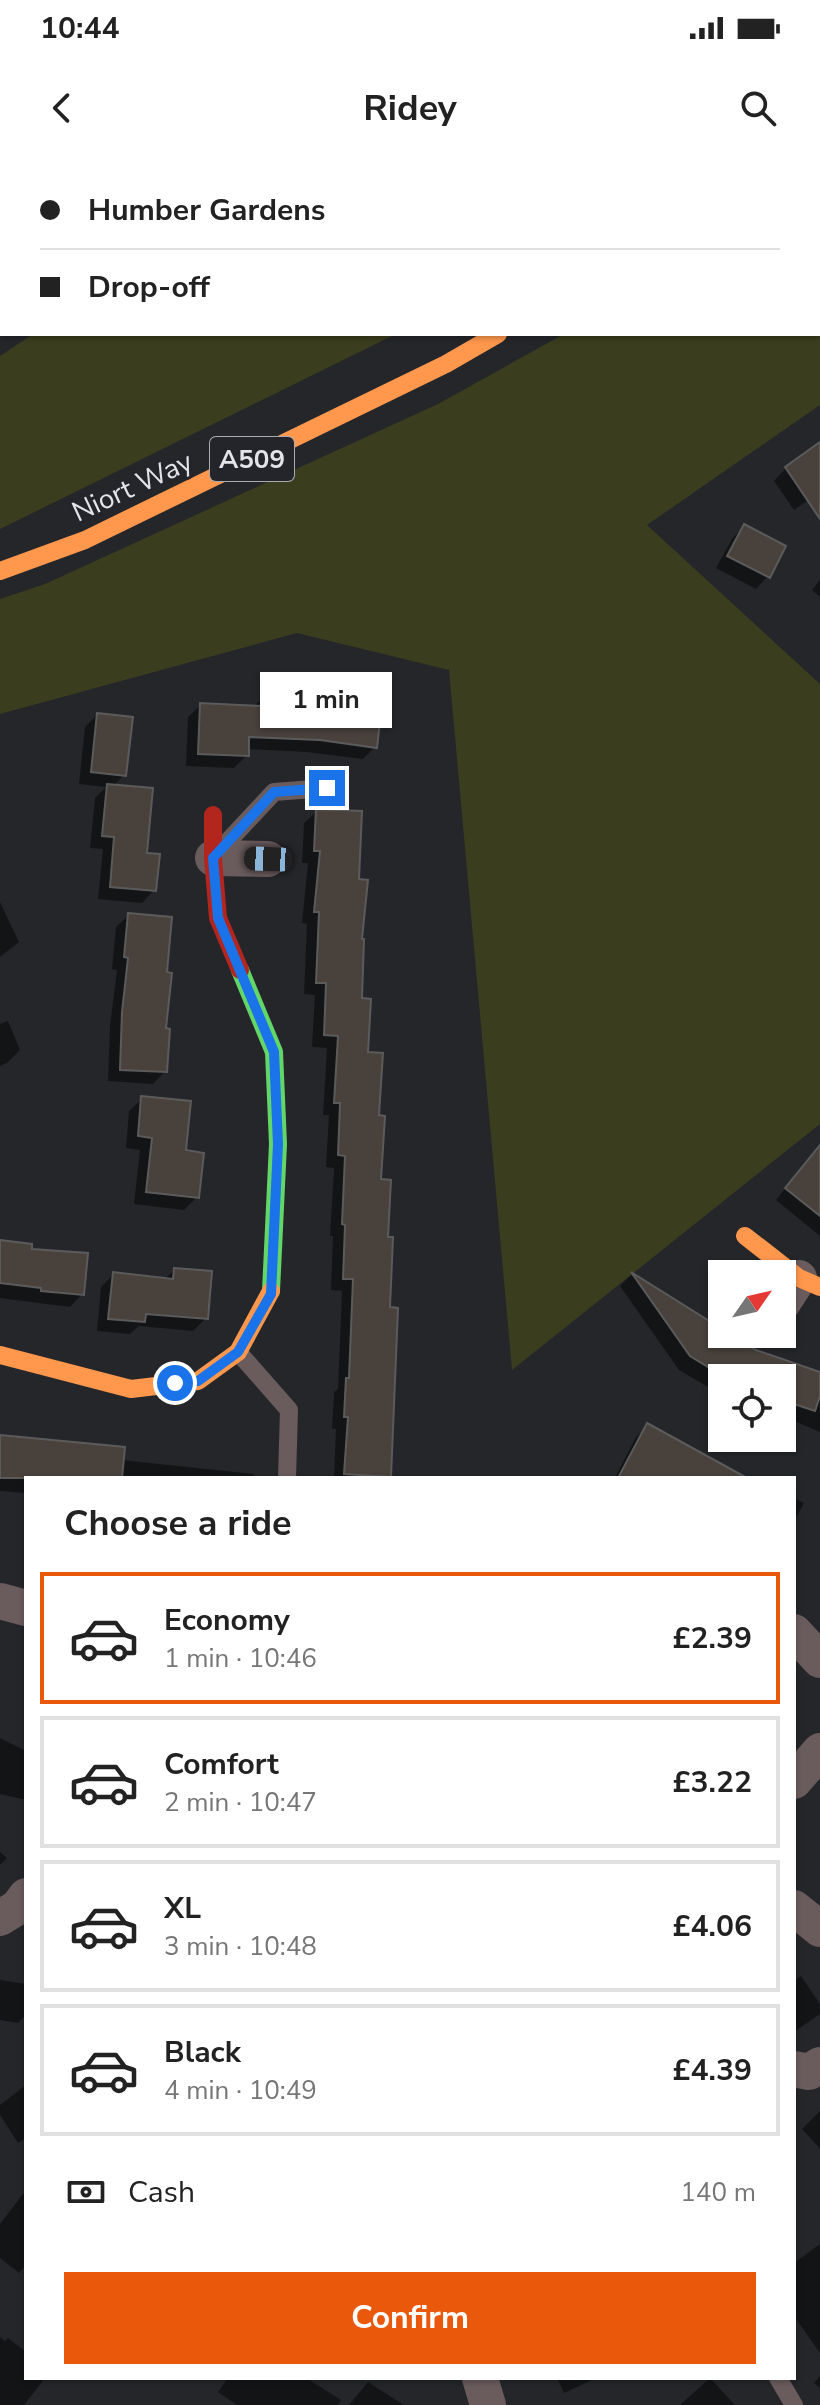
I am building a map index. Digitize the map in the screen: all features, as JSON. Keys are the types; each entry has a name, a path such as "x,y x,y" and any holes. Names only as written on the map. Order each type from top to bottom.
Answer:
{"main road":[{"name":"Niort Way","path":"0,571 85,540 446,364 495,336"},
{"path":"0,1355 131,1389 198,1381 238,1352 271,1294 278,1144 274,1052 218,918 213,815"},
{"path":"745,1236 800,1290"}],"street":[{"path":"213,858 268,859"},
{"path":"0,1601 24,1607"},
{"path":"796,1634 820,1660"},
{"path":"796,1779 820,1751"},
{"path":"796,1910 820,1929"},
{"path":"796,2069 809,2072 820,2065"},
{"path":"481,2380 488,2405"}],"lane":[{"path":"213,858 274,792 327,788"},
{"path":"238,1352 289,1410 287,1476"},
{"path":"779,2380 794,2405"}],"green space":[{"path":"30,336 392,336 0,529 0,356"},
{"path":"560,336 820,336 820,405 647,525 820,684 820,1124 512,1370 449,670 297,633 0,714 0,599 45,584 438,404"}],"building":[{"path":"820,442 820,519 785,467"},
{"path":"744,524 786,546 770,578 727,556"},
{"path":"263,695 382,703 377,748 320,740 249,737 249,756 198,754 200,703 263,706"},
{"path":"97,713 133,717 126,776 91,772"},
{"path":"107,784 153,788 147,853 160,854 156,891 110,887 114,837 102,836"},
{"path":"316,809 362,811 359,879 368,880 362,939 362,998 371,999 368,1052 383,1053 379,1115 385,1116 381,1179 391,1180 388,1237 393,1237 390,1307 398,1308 391,1476 344,1474 348,1417 344,1417 346,1378 349,1378 353,1279 343,1279 345,1156 338,1155 340,1103 334,1103 338,1036 324,1035 326,983 316,983 319,912 314,912 320,851 314,851"},
{"path":"128,913 172,917 167,972 172,973 166,1028 170,1029 167,1072 120,1070"},
{"path":"141,1096 191,1101 186,1150 204,1153 199,1198 146,1192 152,1138 138,1136"},
{"path":"820,1145 820,1216 785,1188"},
{"path":"0,1240 32,1244 32,1249 88,1253 84,1295 0,1283"},
{"path":"174,1268 212,1271 208,1319 146,1314 145,1322 108,1319 113,1272 173,1279"},
{"path":"631,1272 708,1320 708,1348 753,1348 820,1372 820,1396 815,1411 796,1405 796,1364 708,1364 708,1367 690,1356"},
{"path":"647,1423 743,1476 619,1476"},
{"path":"0,1435 125,1447 122,1476 0,1478"}],"traffic: fast":[{"path":"240,970 274,1052 278,1144 271,1291"}],"traffic: slow":[{"path":"0,571 85,540 446,364 495,336"},
{"path":"745,1236 799,1278 820,1287"},
{"path":"0,1355 131,1389 198,1381 238,1352 271,1291"}],"traffic: jam":[{"path":"213,815 218,918 240,970"}],"route":[{"path":"175,1383 198,1381 238,1352 271,1294 278,1144 274,1052 218,918 213,858 274,792 327,788"}]}
